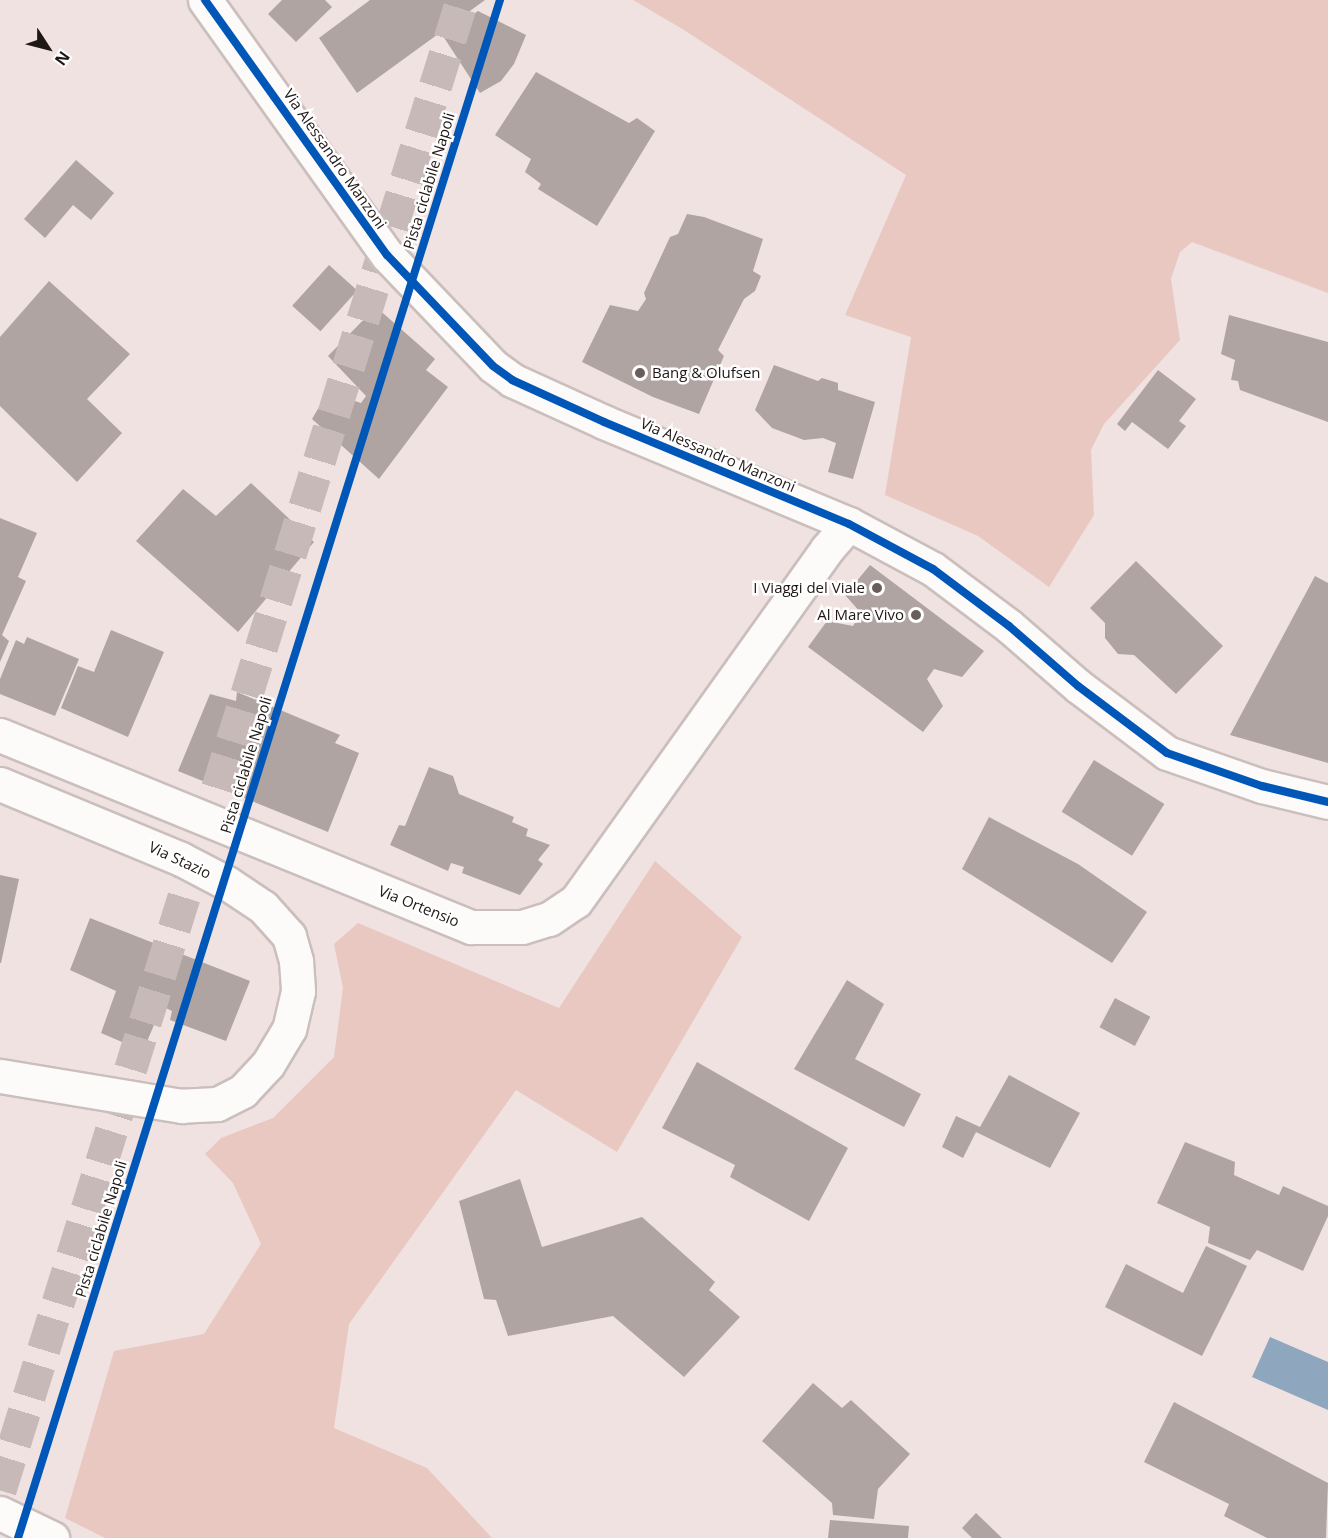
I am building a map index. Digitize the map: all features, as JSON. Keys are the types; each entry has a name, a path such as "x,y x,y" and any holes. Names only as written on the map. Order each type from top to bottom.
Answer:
{"street":[{"name":"Via Alessandro Manzoni","path":"205,0 387,255 493,366 513,380 604,422 849,524 933,569 1009,626 1078,686 1167,753 1262,786 1328,802"},
{"name":"Via Ortensio","path":"0,735 471,927 522,927 549,919 576,902 827,549 849,524"},
{"name":"Via Stazio","path":"0,784 181,859 227,883 263,907 289,936 296,961 298,991 289,1029 268,1064 243,1091 217,1104 182,1106 0,1076"},
{"path":"0,1513 52,1538"}],"shaded area":[{"path":"633,0 1328,0 1328,293 1192,242 1180,252 1171,279 1180,340 1104,424 1091,450 1094,515 1049,587 978,536 885,495 911,337 845,315 906,175 684,30"},
{"path":"655,861 742,937 617,1152 516,1090 349,1324 334,1428 427,1468 492,1538 105,1538 65,1518 114,1351 204,1334 261,1244 233,1183 205,1154 221,1138 273,1118 334,1057 343,988 334,944 358,923 559,1008"}],"water":[{"path":"1270,1337 1328,1362 1328,1410 1252,1377"}],"building":[{"path":"282,0 325,0 332,7 296,42 268,14"},
{"path":"370,0 485,0 357,93 319,38"},
{"path":"478,11 526,35 514,64 501,81 480,93 443,36"},
{"path":"536,72 629,123 637,118 655,131 597,226 538,189 541,184 525,172 531,159 495,135"},
{"path":"76,160 114,193 91,220 73,205 45,238 24,219"},
{"path":"687,214 704,217 763,239 753,271 761,276 755,291 744,299 718,350 724,356 699,414 653,397 582,362 610,305 638,311 646,299 644,293 670,237 678,234"},
{"path":"329,265 357,290 320,331 292,306"},
{"path":"49,281 130,354 87,399 122,433 77,482 0,406 0,337"},
{"path":"376,307 435,359 426,370 448,387 379,479 312,419 328,392 361,403 366,396 328,356"},
{"path":"1229,315 1328,342 1328,422 1240,390 1238,381 1231,380 1235,360 1221,354"},
{"path":"774,365 818,381 822,378 838,383 838,390 875,402 853,479 828,472 836,443 823,438 804,440 772,428 755,410"},
{"path":"1158,370 1196,399 1179,421 1186,426 1168,449 1132,422 1125,431 1117,424"},
{"path":"251,483 314,542 238,632 136,541 183,489 216,516"},
{"path":"0,518 37,533 18,577 26,581 2,635 9,641 0,662"},
{"path":"1136,561 1223,646 1176,694 1134,655 1118,654 1105,638 1105,623 1090,608"},
{"path":"870,565 984,651 962,677 934,669 927,679 943,706 923,732 808,647 827,621 853,626 861,613 845,595"},
{"path":"1315,576 1328,583 1328,763 1230,735"},
{"path":"111,630 164,652 128,737 61,708 78,666 94,672"},
{"path":"27,637 79,659 55,716 0,694 0,679 16,640 24,644"},
{"path":"237,692 340,735 335,743 359,753 328,832 178,771 210,694 236,701"},
{"path":"1094,760 1164,804 1132,856 1062,812"},
{"path":"429,767 453,776 459,794 514,817 512,822 528,829 526,836 550,845 538,860 543,864 520,895 462,873 464,867 451,863 448,871 390,845 399,825 405,826"},
{"path":"989,817 1078,864 1147,912 1112,963 962,869"},
{"path":"0,875 19,879 1,963 0,963"},
{"path":"90,918 250,981 226,1041 170,1020 172,1011 162,1006 143,1051 101,1033 116,991 70,970"},
{"path":"847,980 884,1004 855,1059 921,1094 904,1127 794,1069"},
{"path":"1115,998 1150,1017 1135,1046 1100,1027"},
{"path":"697,1062 848,1148 809,1221 730,1177 735,1165 662,1128"},
{"path":"1009,1075 1080,1113 1050,1168 976,1132 963,1158 942,1147 956,1116 980,1127"},
{"path":"1185,1142 1235,1162 1234,1175 1279,1195 1283,1186 1328,1206 1328,1216 1303,1271 1257,1250 1250,1260 1208,1243 1210,1227 1157,1203"},
{"path":"520,1179 542,1247 642,1217 715,1282 709,1290 740,1317 684,1377 613,1316 508,1336 496,1300 484,1299 459,1201"},
{"path":"1206,1246 1247,1266 1202,1356 1105,1307 1126,1264 1183,1293"},
{"path":"813,1383 842,1408 851,1400 910,1454 878,1489 874,1519 833,1515 832,1503 762,1441"},
{"path":"1174,1402 1328,1483 1326,1538 1267,1538 1224,1516 1229,1504 1144,1462"},
{"path":"976,1513 1002,1538 972,1538 962,1528"},
{"path":"830,1520 909,1526 908,1538 828,1538"}],"tunnel":[{"path":"0,1490 462,0"}],"cycle path":[{"path":"205,0 387,255 493,366 512,380 604,422 849,524 933,569 1009,626 1078,686 1167,753 1262,786 1328,802"},
{"name":"Pista ciclabile Napoli","path":"18,1538 500,0"}],"place":[{"name":"Bang & Olufsen","path":"640,373"},
{"name":"I Viaggi del Viale","path":"877,588"},
{"name":"Al Mare Vivo","path":"916,615"}]}
